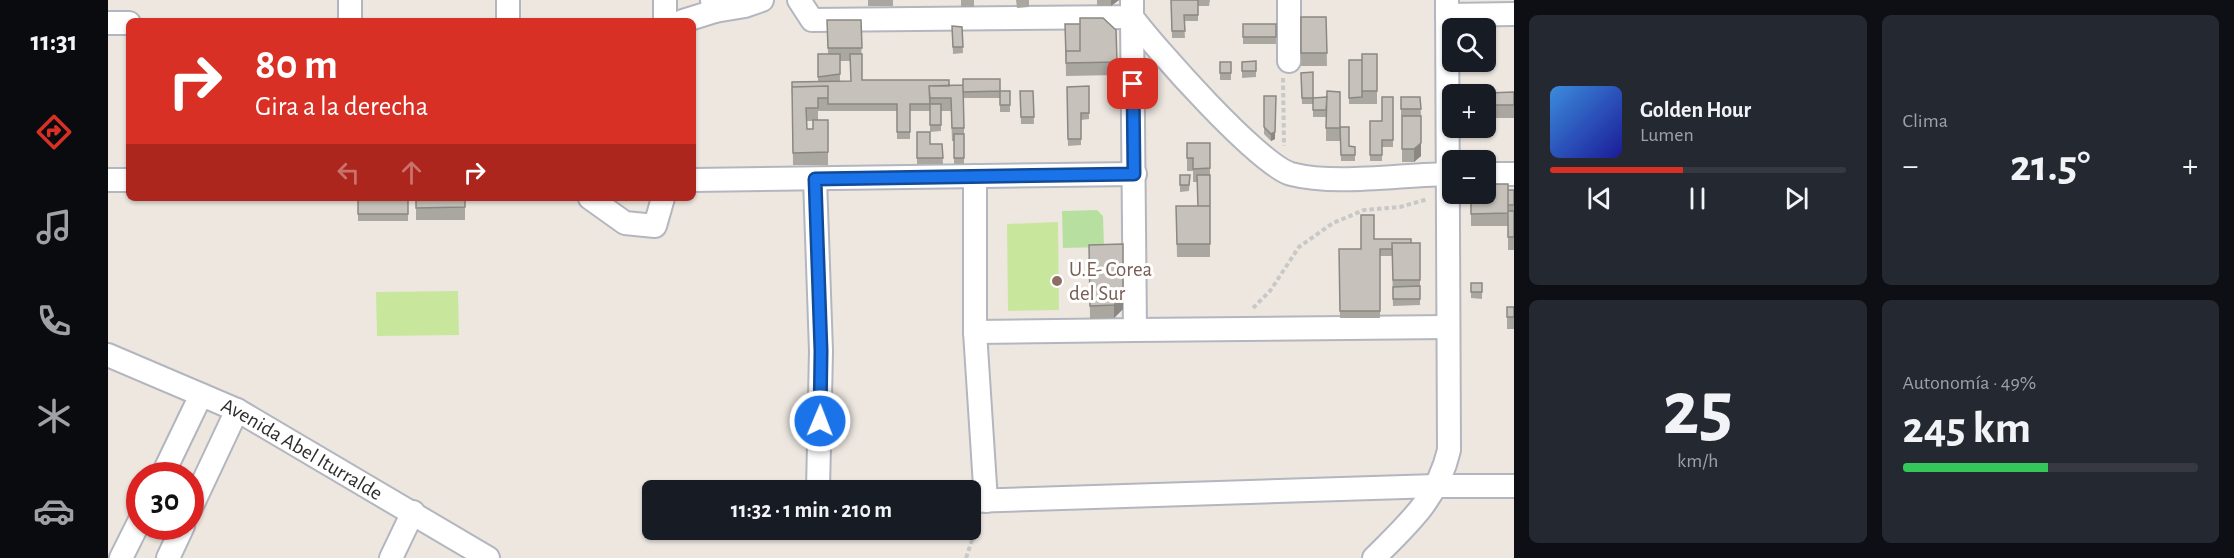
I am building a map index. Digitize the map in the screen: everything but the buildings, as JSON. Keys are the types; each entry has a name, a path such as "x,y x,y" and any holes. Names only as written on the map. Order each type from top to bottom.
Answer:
{"street":[{"path":"350,0 350,18"},
{"path":"508,0 508,18"},
{"path":"664,18 665,0"},
{"path":"690,18 714,5 745,6 762,0"},
{"path":"799,0 812,20 1132,8"},
{"path":"1289,0 1289,61"},
{"path":"1132,8 1160,52 1263,156 1289,173 1317,179 1442,174"},
{"path":"1132,8 1136,330"},
{"path":"1450,150 1447,8 1514,14"},
{"path":"108,23 126,23"},
{"path":"696,180 1134,174"},
{"path":"1496,174 1514,174"},
{"path":"975,176 978,480"},
{"path":"815,179 821,351 818,480"},
{"path":"108,180 126,180"},
{"path":"594,201 625,223 655,226 662,201"},
{"path":"1374,558 1424,508 1444,471 1449,450 1448,204"},
{"path":"975,332 1448,327"},
{"name":"Avenida Abel Iturralde","path":"108,355 237,410 488,558"},
{"path":"169,462 201,395"},
{"path":"204,480 237,410"},
{"path":"981,501 1436,486 1514,486"},
{"path":"391,558 412,512"},
{"path":"121,558 130,540"},
{"path":"168,558 176,540"}],"path":[{"path":"1282,168 1284,164 1283,76 1289,61"},
{"path":"1231,329 1270,291 1299,247 1334,223 1364,210 1401,207 1420,199 1442,198"},
{"path":"966,558 970,540"}],"green space":[{"path":"1097,210 1103,216 1104,247 1063,248 1062,211"},
{"path":"1058,222 1059,310 1008,311 1007,224"},
{"path":"458,291 459,335 377,336 376,292"}],"place":[{"name":"U.E- Corea del Sur","path":"1057,281"}],"route":[{"path":"820,421 821,351 815,179 1134,174 1133,84"}]}
